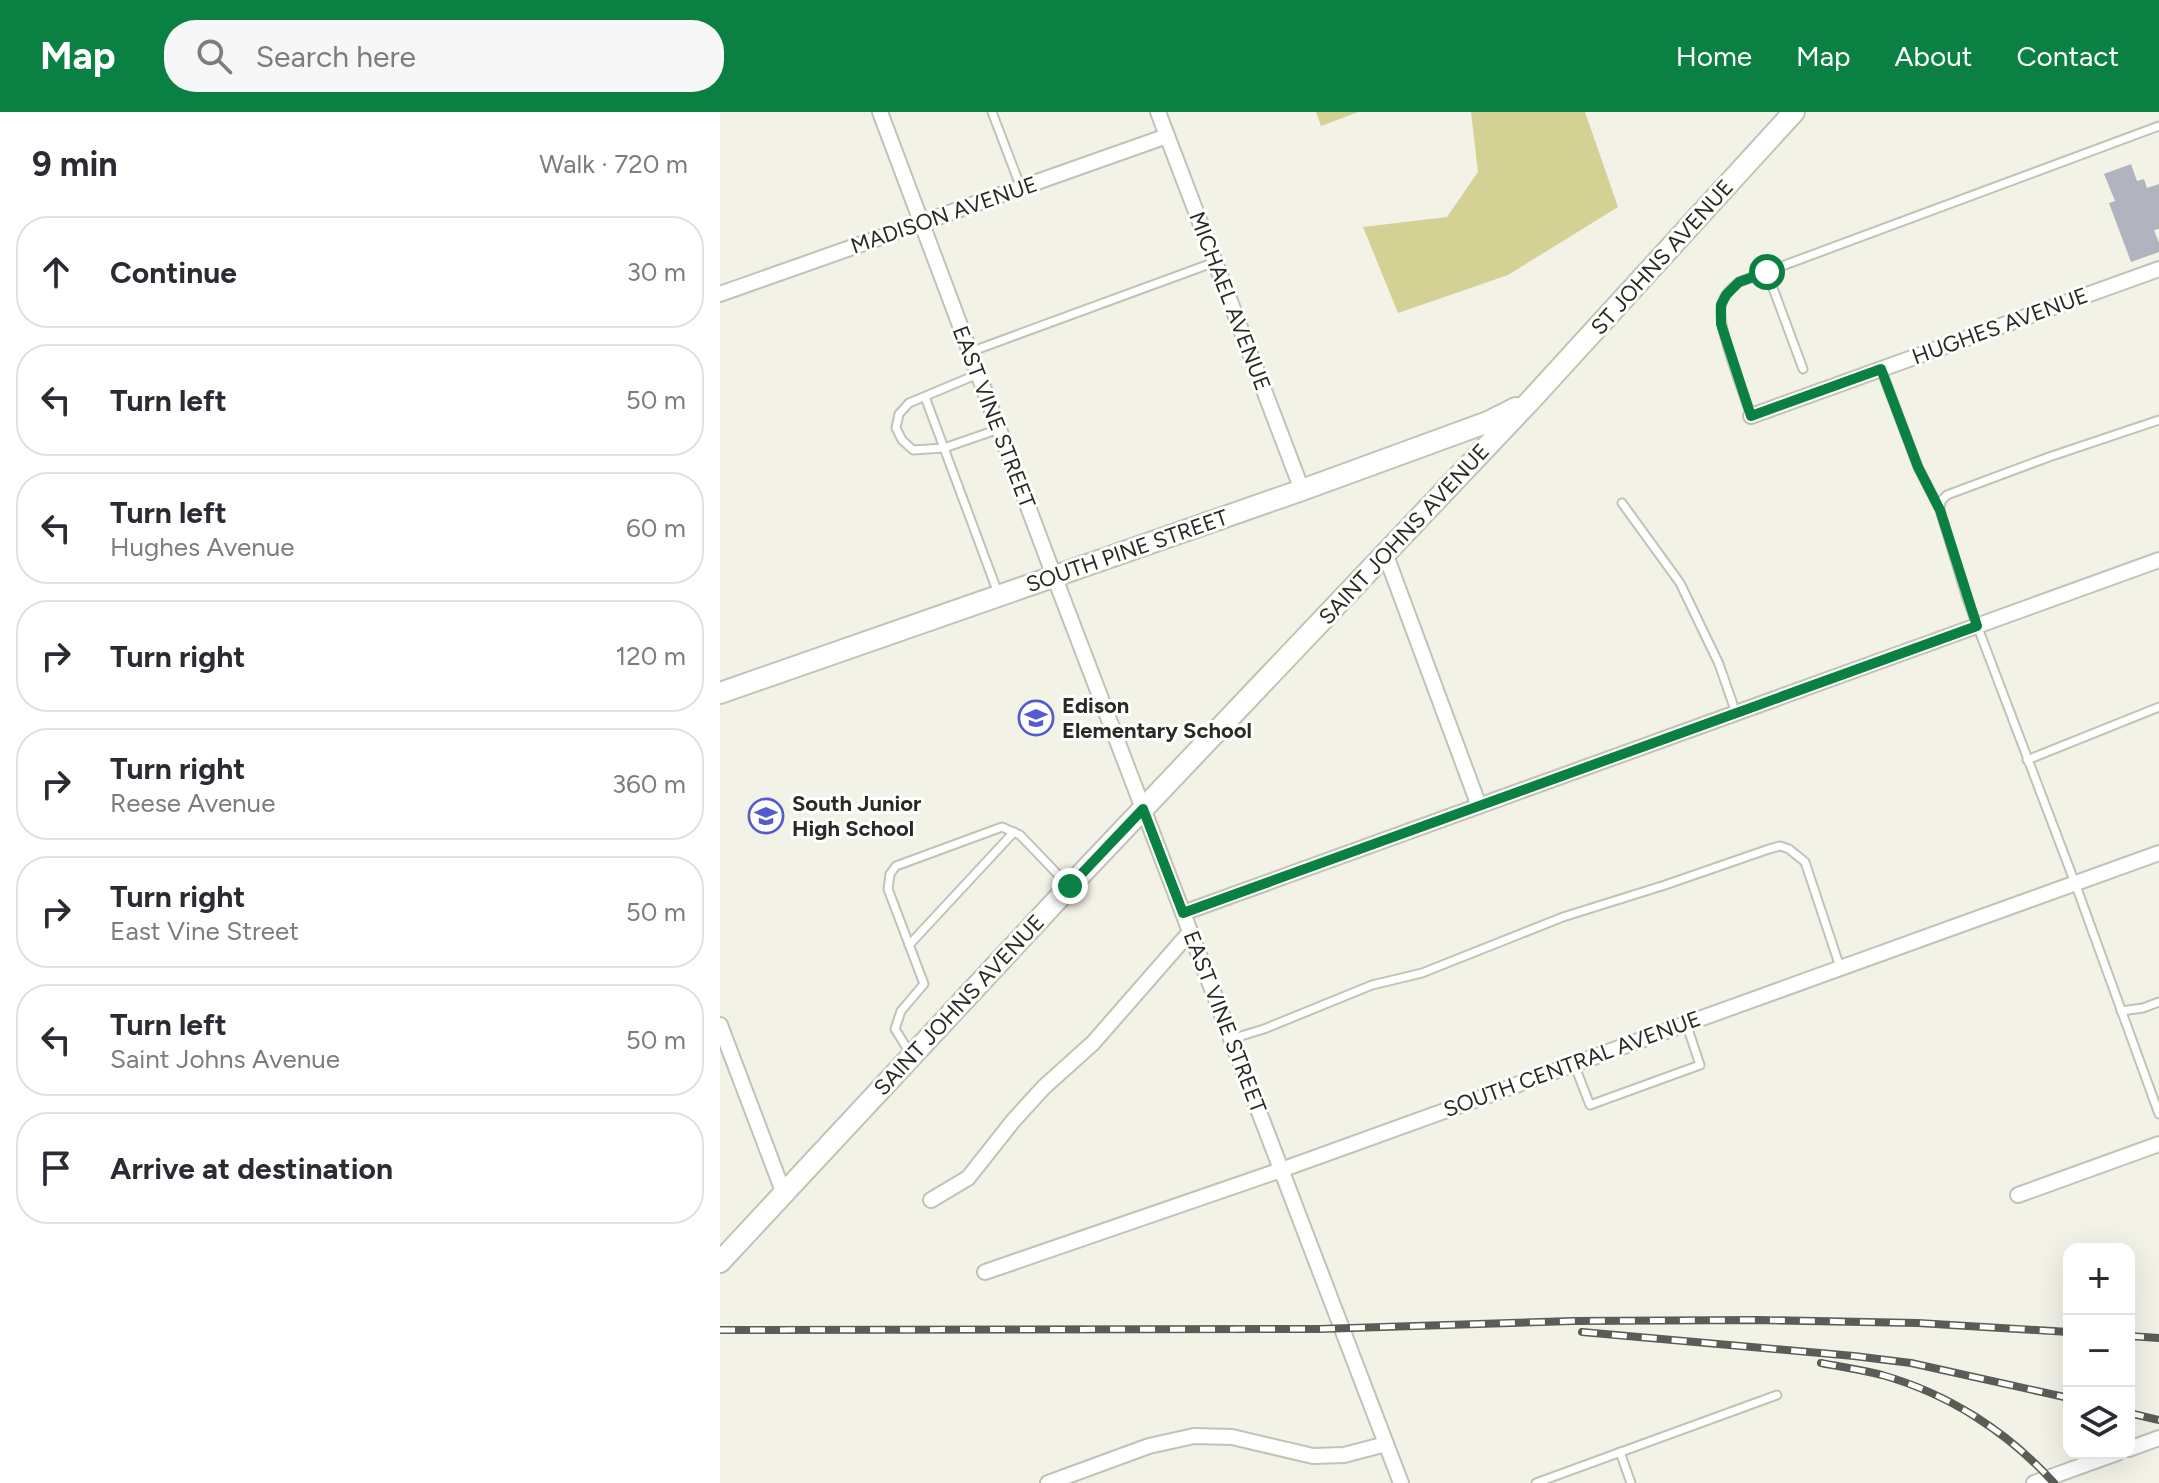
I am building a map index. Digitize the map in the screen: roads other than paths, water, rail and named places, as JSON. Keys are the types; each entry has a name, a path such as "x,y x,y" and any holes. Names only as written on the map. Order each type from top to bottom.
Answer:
{"main road":[{"name":"ST JOHNS AVENUE","path":"1530,401 1794,112"},
{"name":"SOUTH PINE STREET","path":"720,693 1302,490 1488,422 1530,401"},
{"name":"SAINT JOHNS AVENUE","path":"720,1262 1070,886 1530,401"}],"street":[{"name":"EAST VINE STREET","path":"880,112 1401,1483"},
{"name":"MICHAEL AVENUE","path":"1158,112 1302,490"},
{"name":"MADISON AVENUE","path":"721,290 1167,136"},
{"name":"HUGHES AVENUE","path":"1751,416 2159,269"},
{"path":"1385,553 1479,806"},
{"path":"1183,913 2159,560"},
{"name":"SOUTH CENTRAL AVENUE","path":"985,1272 1281,1170 2159,853"},
{"path":"931,1200 968,1178 1013,1121 1044,1087 1093,1043 1190,932"},
{"path":"720,1025 784,1194"},
{"path":"2018,1195 2159,1144"},
{"path":"1048,1483 1149,1446 1194,1436 1232,1437 1313,1456 1344,1455 1386,1444"},
{"path":"2135,1447 2159,1438"},
{"path":"2034,1483 2100,1459"}],"lane":[{"path":"992,112 1021,188"},
{"path":"1751,416 1721,324 1721,305 1739,282 2159,126"},
{"path":"970,352 1215,262"},
{"path":"1767,272 1803,369"},
{"path":"1881,369 1918,467 1940,510 1977,626 2159,1114"},
{"path":"978,374 909,403 899,414 896,428 902,440 913,450 944,448 999,429"},
{"path":"925,397 999,595"},
{"path":"1940,510 1941,501 1947,495 2159,420"},
{"path":"1622,503 1680,583 1719,664 1736,713"},
{"path":"2027,760 2159,707"},
{"path":"912,1056 895,1029 901,1011 924,984 888,889 890,874 896,866 1002,827 1017,833 1070,886"},
{"path":"909,945 1017,833"},
{"path":"1231,1039 1264,1029 1372,985 1422,973 1563,917 1780,846 1805,862 1840,967"},
{"path":"2121,1011 2159,1002"},
{"path":"1574,1064 1590,1105 1700,1065 1686,1023"},
{"path":"1536,1483 1777,1395"},
{"path":"1620,1452 1631,1483"}],"railway":[{"path":"720,1330 1319,1329 1573,1321 1758,1320 1918,1323 2063,1332"},
{"path":"1582,1332 1911,1363 2063,1397"},
{"path":"2135,1336 2159,1338"},
{"path":"1821,1363 1882,1375 1954,1404 1997,1431 2054,1483"},
{"path":"2135,1414 2159,1420"}],"place":[{"name":"Edison Elementary School","path":"1036,718"},
{"name":"South Junior High School","path":"766,816"}]}
